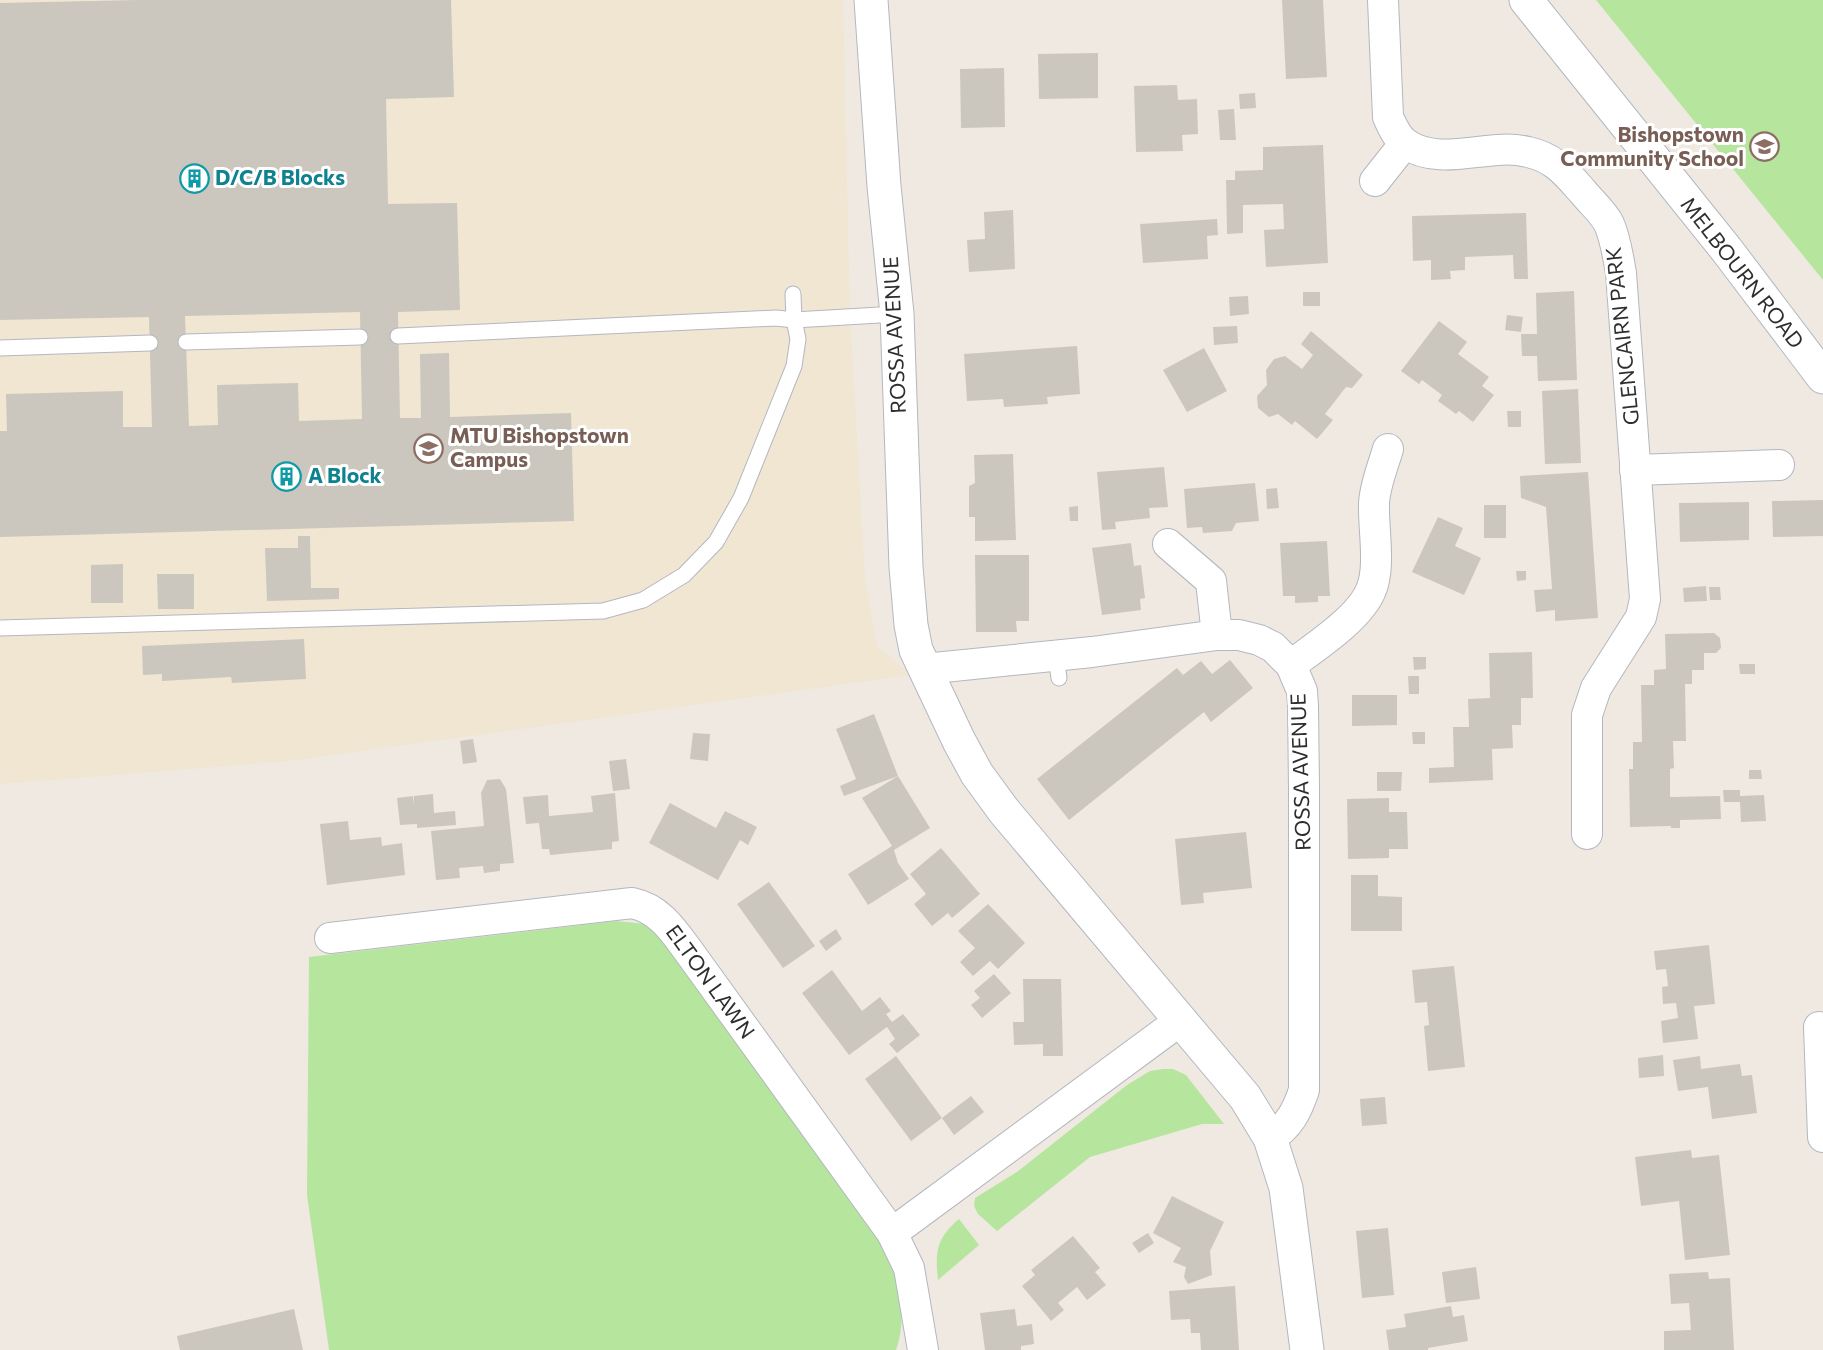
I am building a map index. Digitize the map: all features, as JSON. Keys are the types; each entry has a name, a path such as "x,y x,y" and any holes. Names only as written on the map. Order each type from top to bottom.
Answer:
{"street":[{"name":"ROSSA AVENUE","path":"872,0 884,186 897,315 907,577 911,625 916,650 977,774 1004,811 1245,1096 1270,1138 1286,1188 1307,1350"},
{"path":"1375,181 1405,143 1395,132 1388,117 1383,0"},
{"name":"MELBOURN ROAD","path":"1526,0 1726,249 1823,377"},
{"name":"GLENCAIRN PARK","path":"1405,143 1423,152 1441,155 1512,150 1529,152 1562,168 1608,222 1617,247 1621,273 1645,599 1641,617 1602,679 1587,715 1587,834"},
{"path":"1291,665 1350,617 1364,603 1372,589 1375,563 1374,501 1388,449"},
{"path":"1635,470 1779,465"},
{"path":"1168,544 1211,581 1217,635"},
{"name":"ROSSA AVENUE","path":"924,669 1058,667 1217,635 1239,635 1259,640 1273,647 1291,665 1302,692 1303,705 1304,1090 1291,1119 1281,1131 1270,1138"},
{"name":"ELTON LAWN","path":"330,938 632,903 643,905 663,918 892,1233 909,1268 923,1350"},
{"path":"892,1233 1181,1020"},
{"path":"1819,1027 1823,1137"}],"lane":[{"path":"0,628 603,611 643,600 684,575 716,542 741,498 794,366 798,339 794,320 793,294"},
{"path":"398,336 776,318 794,320 897,315"},
{"path":"186,342 360,337"},
{"path":"0,348 150,343"}],"shaded area":[{"name":"MTU Bishopstown Campus","path":"0,0 843,0 850,316 865,579 877,646 911,675 289,761 0,784"}],"green space":[{"name":"Bishopstown Community School","path":"1596,0 1823,0 1823,280"},
{"path":"616,921 646,924 671,949 877,1230 894,1274 901,1304 902,1319 896,1350 329,1350 307,1195 309,957"},
{"path":"1173,1069 1186,1075 1224,1124 1202,1124 1090,1157 997,1231 978,1214 974,1206 975,1198 1017,1172 1127,1085 1150,1071"},
{"path":"959,1219 979,1245 938,1280 937,1253 941,1239"}],"building":[{"name":"D/C/B Blocks","path":"137,0 451,0 454,97 386,99 388,204 457,203 460,310 398,312 400,418 421,418 420,354 449,353 450,417 571,413 574,521 0,537 0,431 7,431 6,394 123,391 123,427 152,427 149,317 0,320 0,3","holes":["360,312 362,419 299,421 298,383 217,385 218,425 189,426 185,316"]},
{"path":"1282,0 1323,0 1327,77 1286,79"},
{"path":"1098,53 1098,98 1039,99 1038,54"},
{"path":"1004,68 1005,127 961,128 960,69"},
{"path":"1177,85 1178,100 1197,99 1198,134 1182,135 1183,151 1136,152 1134,86"},
{"path":"1255,93 1256,108 1240,109 1239,94"},
{"path":"1234,109 1236,140 1220,140 1218,110"},
{"path":"1323,145 1328,263 1266,267 1264,230 1284,229 1283,204 1243,205 1243,233 1227,234 1226,180 1235,180 1235,171 1263,170 1263,147"},
{"path":"1013,210 1015,269 969,272 967,240 985,239 984,212"},
{"path":"1526,213 1528,279 1514,279 1513,255 1465,257 1465,270 1450,271 1451,279 1431,280 1431,260 1413,261 1412,216"},
{"path":"1217,219 1218,235 1207,236 1208,259 1143,263 1140,224"},
{"path":"1574,291 1577,380 1538,381 1537,356 1522,356 1521,334 1537,334 1536,293"},
{"path":"1303,292 1320,292 1320,306 1303,306"},
{"path":"1248,296 1249,314 1230,316 1229,297"},
{"path":"1507,315 1523,317 1521,332 1505,330"},
{"path":"1439,321 1467,342 1458,354 1489,377 1482,386 1494,395 1473,422 1459,411 1456,414 1438,401 1442,395 1422,380 1419,384 1401,371"},
{"path":"1237,326 1238,343 1214,345 1213,327"},
{"path":"1311,331 1363,375 1352,388 1346,387 1325,414 1333,420 1317,439 1295,421 1292,425 1278,414 1269,417 1258,408 1257,396 1267,385 1266,370 1274,359 1285,356 1302,369 1313,355 1301,344"},
{"path":"1077,346 1080,394 1047,397 1048,404 1004,407 1003,399 967,401 964,354"},
{"path":"1204,348 1227,391 1187,412 1163,370"},
{"path":"1578,389 1581,463 1545,464 1542,391"},
{"path":"1507,411 1521,411 1521,427 1508,427"},
{"path":"1013,454 1016,540 975,541 975,517 969,517 969,486 975,483 974,455"},
{"path":"1164,467 1168,507 1149,508 1150,518 1115,522 1116,529 1102,530 1097,472"},
{"path":"1588,472 1598,618 1555,621 1555,610 1536,612 1534,590 1552,589 1546,507 1521,498 1520,476"},
{"path":"1255,483 1259,521 1236,523 1232,531 1203,533 1202,527 1187,528 1184,489"},
{"path":"1277,488 1279,508 1267,509 1266,489"},
{"path":"1823,500 1823,536 1773,537 1772,501"},
{"path":"1749,502 1749,540 1680,542 1679,503"},
{"path":"1484,505 1506,505 1506,538 1484,538"},
{"path":"1078,506 1078,521 1070,521 1069,507"},
{"path":"1438,517 1463,528 1455,546 1481,558 1464,595 1412,572"},
{"path":"298,536 310,536 311,588 339,588 339,599 267,601 265,548 298,548"},
{"path":"1327,541 1330,596 1318,596 1318,602 1295,603 1295,596 1283,596 1280,543"},
{"path":"1131,543 1134,566 1141,565 1145,598 1140,599 1141,610 1102,615 1092,548"},
{"path":"975,555 1029,555 1029,621 1016,621 1017,632 976,632"},
{"path":"123,564 123,603 91,603 91,565"},
{"path":"1516,571 1526,571 1526,580 1517,581"},
{"path":"157,574 194,574 194,609 158,609"},
{"path":"1706,586 1707,601 1684,602 1683,588"},
{"path":"1709,587 1720,587 1721,600 1710,600"},
{"path":"1714,633 1720,638 1721,648 1716,653 1704,653 1704,670 1692,670 1692,684 1685,684 1686,741 1673,741 1674,768 1670,769 1670,797 1720,796 1721,819 1680,820 1680,828 1671,828 1671,826 1630,827 1629,769 1633,769 1633,742 1642,742 1641,685 1654,685 1654,670 1666,669 1665,634"},
{"path":"304,639 306,679 232,683 231,677 162,681 162,674 143,675 142,646"},
{"path":"1532,652 1533,698 1521,698 1521,725 1512,725 1513,748 1492,749 1493,780 1429,783 1429,768 1454,767 1453,727 1469,727 1468,699 1490,698 1489,653"},
{"path":"1413,657 1426,657 1426,669 1414,670"},
{"path":"1230,660 1253,688 1211,722 1204,712 1069,820 1037,779 1177,668 1183,675 1201,661 1212,674"},
{"path":"1739,664 1755,664 1755,674 1740,674"},
{"path":"1408,676 1419,676 1419,694 1409,694"},
{"path":"1352,695 1397,695 1397,725 1352,726"},
{"path":"874,714 898,776 844,796 840,786 856,779 836,729"},
{"path":"1412,732 1425,732 1425,744 1413,744"},
{"path":"693,733 710,734 708,761 690,759"},
{"path":"473,739 477,762 463,764 460,741"},
{"path":"626,759 630,789 613,791 609,761"},
{"path":"1749,770 1761,770 1762,779 1749,779"},
{"path":"1377,772 1402,772 1401,791 1377,791"},
{"path":"898,776 930,828 894,850 898,863 909,879 868,905 848,874 892,846 862,798"},
{"path":"500,779 506,789 514,863 500,864 500,871 484,873 483,866 459,868 460,878 436,880 431,831 484,826 481,793 487,780"},
{"path":"1723,790 1740,790 1740,796 1764,795 1766,821 1741,822 1740,802 1724,802"},
{"path":"615,793 619,841 612,842 612,849 550,855 549,849 542,849 539,823 526,824 523,797 548,795 549,816 593,812 591,796"},
{"path":"433,794 434,813 455,811 456,825 417,828 417,824 400,825 397,798 413,796 414,805 414,796"},
{"path":"1389,798 1389,812 1407,812 1408,849 1389,849 1389,858 1348,859 1347,799"},
{"path":"670,803 716,828 725,811 757,827 748,845 740,840 718,880 649,843"},
{"path":"348,821 350,840 381,837 382,846 402,843 405,875 327,885 320,824"},
{"path":"1246,832 1252,888 1203,893 1204,903 1181,905 1175,839"},
{"path":"941,848 980,894 952,918 948,913 932,926 914,904 926,894 910,874"},
{"path":"1351,875 1378,875 1378,896 1402,897 1402,931 1351,931"},
{"path":"769,882 815,946 783,968 737,904"},
{"path":"988,904 1025,943 998,969 990,961 973,976 960,962 975,948 958,931"},
{"path":"836,929 842,939 826,951 819,941"},
{"path":"1709,945 1715,1004 1694,1006 1698,1039 1663,1043 1661,1021 1678,1018 1676,1003 1663,1004 1662,987 1668,986 1666,969 1656,970 1654,951"},
{"path":"1454,966 1465,1067 1428,1071 1424,1026 1429,1025 1427,1002 1415,1003 1412,970"},
{"path":"832,970 862,1011 880,997 891,1011 886,1014 892,1022 903,1014 920,1035 897,1053 889,1044 895,1039 887,1027 849,1055 802,993"},
{"path":"994,974 1011,993 982,1018 971,1005 980,998 974,991"},
{"path":"1023,979 1061,979 1063,1056 1043,1056 1043,1044 1014,1045 1013,1022 1024,1022"},
{"path":"1663,1055 1664,1076 1639,1078 1638,1058"},
{"path":"896,1056 942,1118 911,1141 865,1079"},
{"path":"1700,1056 1701,1069 1740,1064 1742,1076 1752,1075 1757,1113 1712,1119 1708,1087 1678,1091 1673,1060"},
{"path":"971,1096 984,1112 954,1135 942,1118"},
{"path":"1385,1097 1387,1124 1362,1126 1360,1099"},
{"path":"1691,1150 1692,1158 1719,1155 1730,1255 1685,1260 1679,1201 1641,1206 1635,1157"},
{"path":"1172,1196 1224,1222 1210,1251 1212,1275 1188,1284 1184,1277 1186,1267 1173,1262 1181,1248 1153,1233"},
{"path":"1388,1228 1394,1295 1362,1298 1356,1231"},
{"path":"1148,1233 1154,1243 1139,1253 1132,1243"},
{"path":"1073,1236 1100,1268 1095,1272 1106,1285 1087,1300 1077,1287 1058,1303 1064,1310 1051,1321 1022,1286 1035,1275 1031,1270"},
{"path":"1476,1267 1480,1299 1446,1303 1442,1272"},
{"path":"1708,1272 1709,1279 1730,1278 1734,1350 1664,1350 1664,1331 1691,1330 1689,1303 1671,1304 1669,1274"},
{"path":"1235,1286 1239,1350 1201,1350 1200,1333 1191,1333 1190,1319 1171,1320 1169,1291"},
{"path":"1451,1306 1453,1317 1464,1315 1468,1341 1428,1348 1428,1350 1389,1350 1386,1330 1406,1327 1404,1314"},
{"path":"294,1309 303,1350 180,1350 177,1336"},
{"path":"1015,1309 1017,1326 1032,1324 1034,1344 1021,1346 1021,1350 985,1350 980,1313"}],"place":[{"name":"Bishopstown Community School","path":"1765,147"},
{"name":"D/C/B Blocks","path":"194,178"},
{"name":"MTU Bishopstown Campus","path":"429,448"},
{"name":"A Block","path":"287,476"}]}
